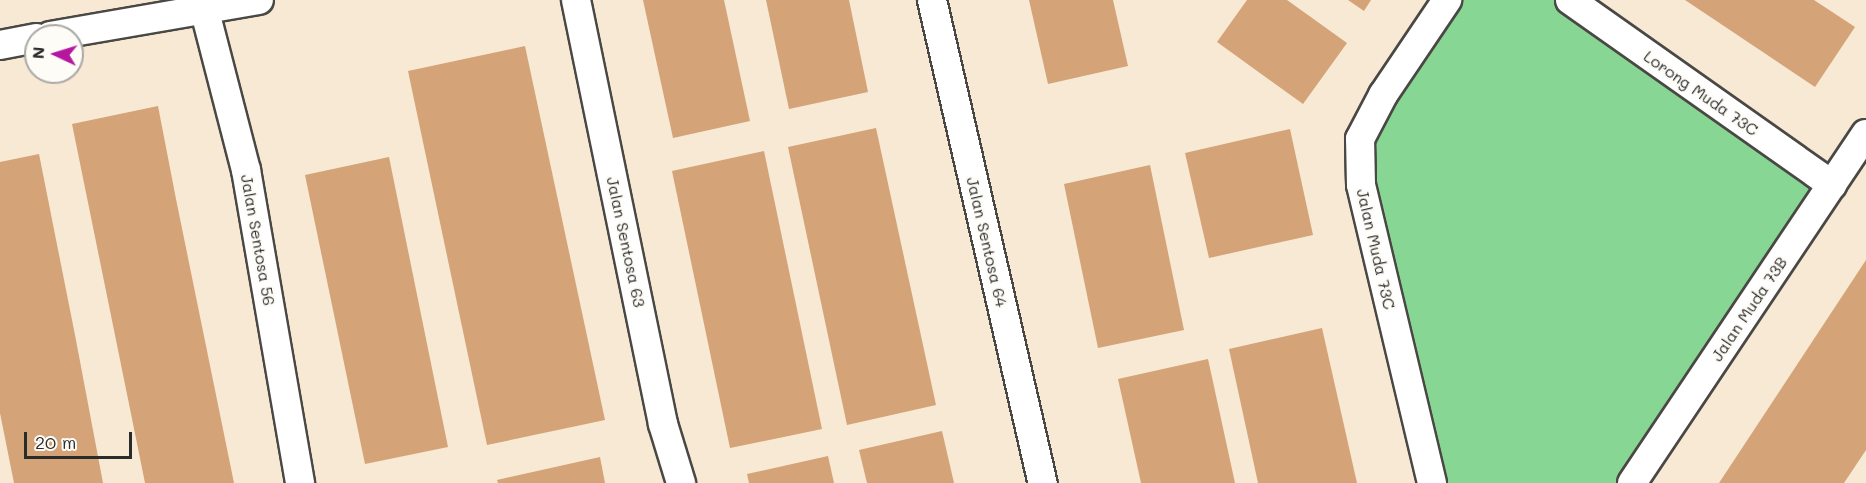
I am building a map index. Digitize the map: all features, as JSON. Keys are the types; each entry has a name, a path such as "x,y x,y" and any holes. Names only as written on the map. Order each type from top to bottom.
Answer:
{"street":[{"path":"84,29 203,5 259,0"},
{"name":"Jalan Sentosa 63","path":"576,0 663,424 681,483"},
{"name":"Jalan Sentosa 64","path":"932,0 1043,483"},
{"name":"Jalan Muda 73C","path":"1432,483 1361,185 1360,139 1383,95 1447,0"},
{"name":"Lorong Muda 73C","path":"1570,0 1832,185"},
{"name":"Jalan Sentosa 56","path":"203,5 246,170 300,483"},
{"path":"0,45 24,40"},
{"name":"Jalan Muda 73B","path":"1632,483 1866,134"}],"green space":[{"path":"1449,0 1570,0 1832,185 1632,483 1432,483 1360,139"}],"building":[{"path":"643,0 724,0 750,121 673,138"},
{"path":"766,0 849,0 868,92 789,109"},
{"path":"1029,0 1113,0 1128,66 1048,84"},
{"path":"1247,0 1287,0 1347,43 1303,104 1217,42"},
{"path":"1348,0 1371,0 1364,11"},
{"path":"1685,0 1814,0 1855,27 1815,87"},
{"path":"525,46 605,420 487,445 408,71"},
{"path":"158,106 234,483 145,483 72,124"},
{"path":"876,128 936,405 847,425 788,147"},
{"path":"1290,129 1313,235 1209,258 1185,153"},
{"path":"764,151 822,429 730,448 672,171"},
{"path":"39,154 103,483 14,483 0,413 0,162"},
{"path":"389,157 448,447 365,464 305,175"},
{"path":"1150,165 1184,330 1098,348 1064,184"},
{"path":"1866,260 1866,450 1844,483 1719,483"},
{"path":"1322,328 1357,483 1258,483 1229,349"},
{"path":"1208,359 1235,483 1141,483 1118,379"},
{"path":"942,431 954,483 867,483 859,450"},
{"path":"828,456 834,483 749,483 747,474"},
{"path":"600,457 605,483 498,483 497,480"}]}
